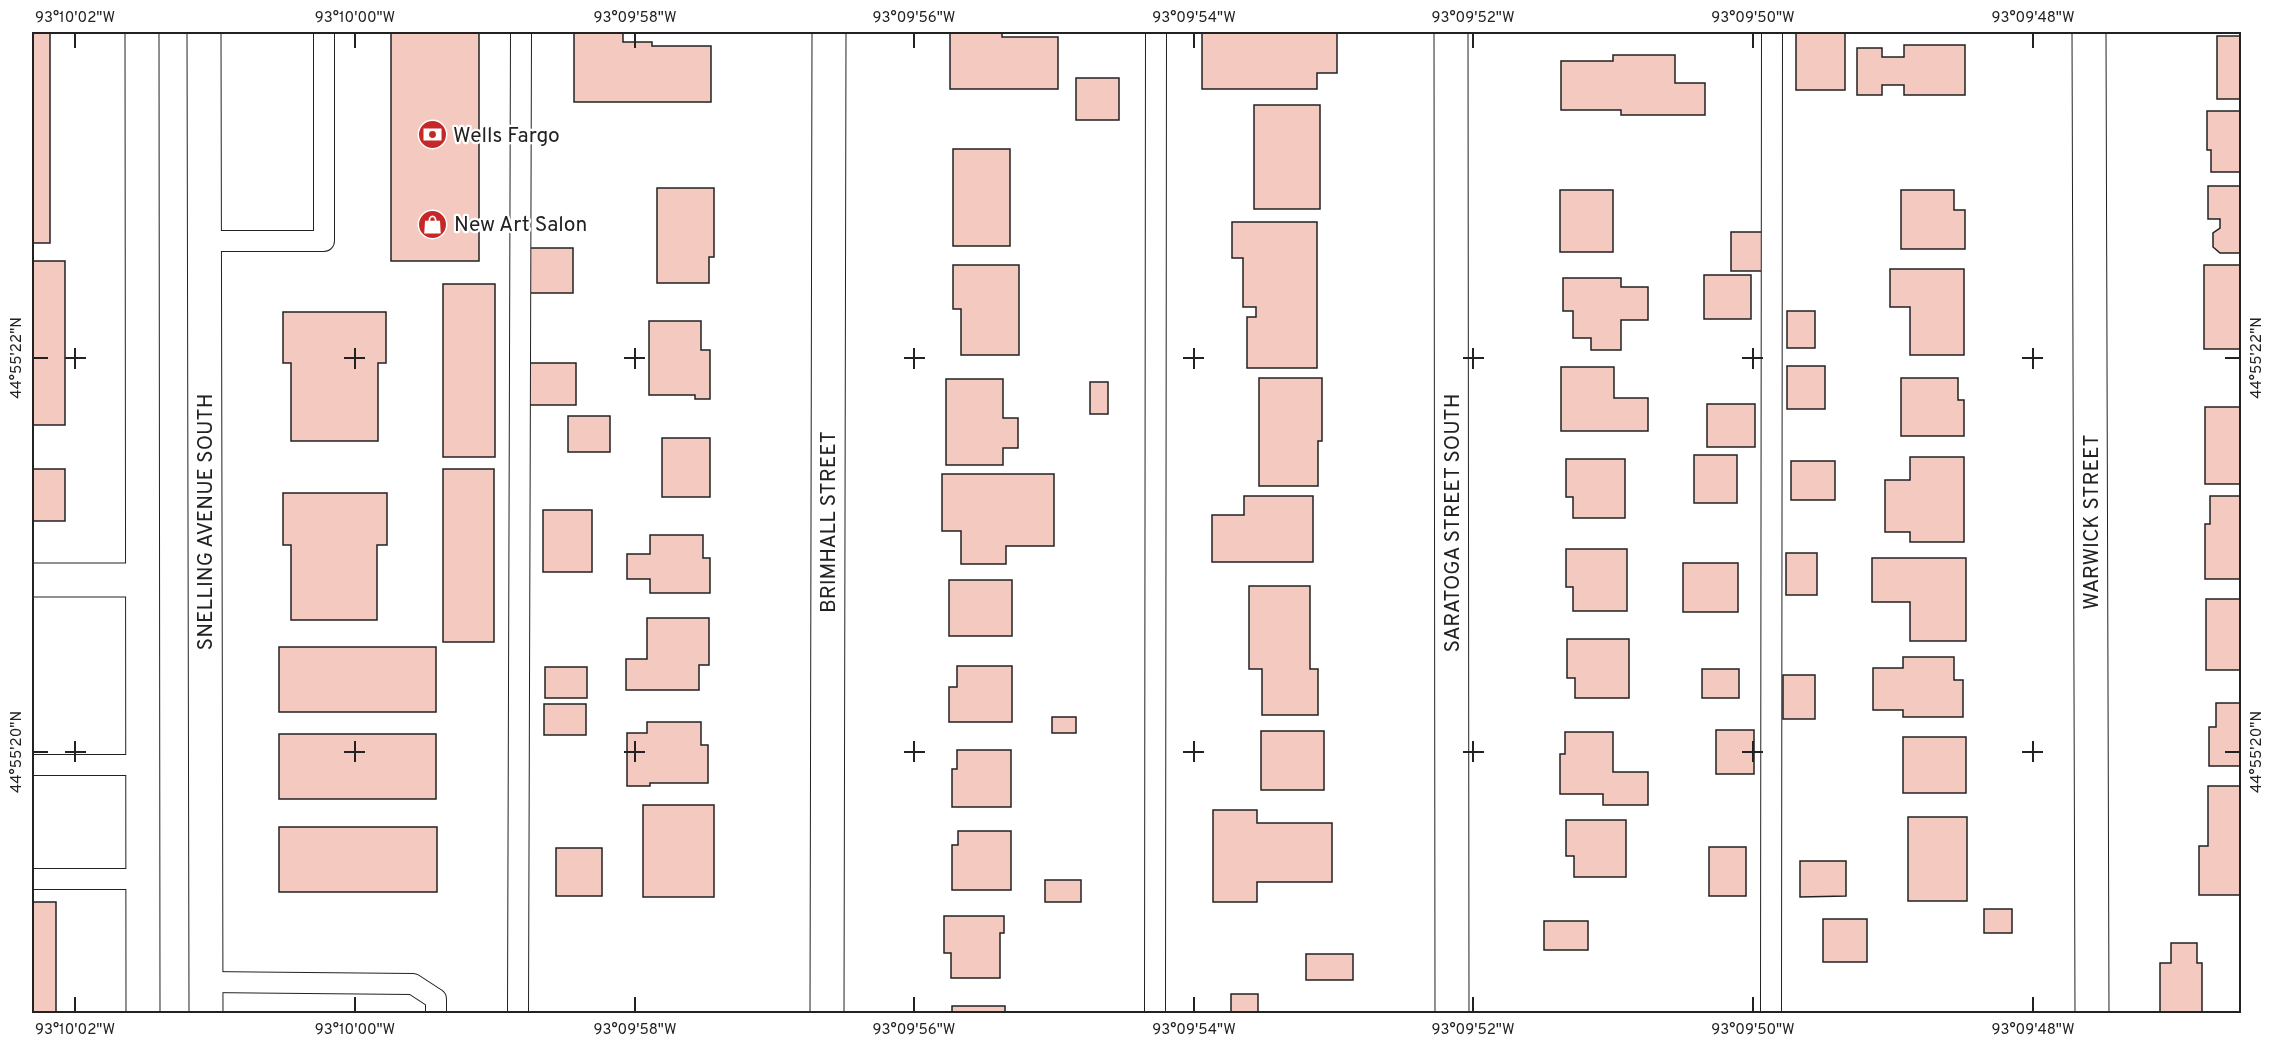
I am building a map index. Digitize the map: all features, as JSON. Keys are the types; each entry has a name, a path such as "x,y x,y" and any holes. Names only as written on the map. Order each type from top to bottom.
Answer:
{"street":[{"path":"142,32 143,1014"},
{"name":"SNELLING AVENUE SOUTH","path":"204,32 206,998"},
{"name":"BRIMHALL STREET","path":"827,1014 829,32"},
{"name":"SARATOGA STREET SOUTH","path":"1450,32 1452,1014"},
{"name":"WARWICK STREET","path":"2089,32 2092,1014"},
{"path":"32,580 142,580"}],"lane":[{"path":"205,241 324,241 324,32"},
{"path":"518,1014 521,32"},
{"path":"1155,1014 1156,32"},
{"path":"1771,1014 1772,32"},
{"path":"32,765 142,765"},
{"path":"32,879 143,879"},
{"path":"206,998 413,984 436,999 436,1014"}],"building":[{"path":"32,32 50,32 50,243 32,243"},
{"path":"391,32 479,32 479,261 391,261"},
{"path":"574,32 623,32 623,42 652,42 652,46 711,46 711,102 574,102"},
{"path":"950,32 1002,32 1002,37 1058,37 1058,89 950,89"},
{"path":"1202,32 1337,32 1337,73 1317,73 1317,89 1202,89"},
{"path":"1796,32 1845,32 1845,90 1796,90"},
{"path":"2217,36 2242,36 2242,99 2217,99"},
{"path":"1904,45 1965,45 1965,95 1904,95 1904,85 1882,85 1882,95 1857,95 1857,48 1882,48 1882,57 1904,57"},
{"path":"1613,55 1675,55 1675,83 1705,83 1705,115 1621,115 1621,110 1561,110 1561,61 1613,61"},
{"path":"1076,78 1119,78 1119,120 1076,120"},
{"path":"1254,105 1320,105 1320,209 1254,209"},
{"path":"2207,111 2242,111 2242,172 2211,172 2211,150 2207,150"},
{"path":"953,149 1010,149 1010,246 953,246"},
{"path":"2208,186 2242,186 2242,253 2220,253 2213,247 2213,233 2220,228 2220,219 2208,219"},
{"path":"657,188 714,188 714,257 709,257 709,283 657,283"},
{"path":"1560,190 1613,190 1613,252 1560,252"},
{"path":"1901,190 1954,190 1954,210 1965,210 1965,249 1901,249"},
{"path":"1232,222 1317,222 1317,368 1247,368 1247,317 1256,317 1256,307 1243,307 1243,258 1232,258"},
{"path":"1731,232 1762,232 1762,271 1731,271"},
{"path":"529,248 573,248 573,293 529,293"},
{"path":"32,261 65,261 65,425 32,425"},
{"path":"953,265 1019,265 1019,355 961,355 961,309 953,309"},
{"path":"2204,265 2242,265 2242,349 2204,349"},
{"path":"1890,269 1964,269 1964,355 1910,355 1910,307 1890,307"},
{"path":"1704,275 1751,275 1751,319 1704,319"},
{"path":"1563,278 1621,278 1621,287 1648,287 1648,320 1621,320 1621,350 1591,350 1591,338 1573,338 1573,311 1563,311"},
{"path":"443,284 495,284 495,457 443,457"},
{"path":"1787,311 1815,311 1815,348 1787,348"},
{"path":"283,312 386,312 386,363 378,363 378,441 291,441 291,363 283,363"},
{"path":"649,321 701,321 701,350 710,350 710,399 695,399 695,395 649,395"},
{"path":"529,363 576,363 576,405 529,405"},
{"path":"1787,366 1825,366 1825,409 1787,409"},
{"path":"1561,367 1614,367 1614,398 1648,398 1648,431 1561,431"},
{"path":"1259,378 1322,378 1322,441 1318,441 1318,486 1259,486"},
{"path":"1901,378 1958,378 1958,400 1964,400 1964,436 1901,436"},
{"path":"946,379 1003,379 1003,418 1018,418 1018,448 1003,448 1003,465 946,465"},
{"path":"1090,382 1108,382 1108,414 1090,414"},
{"path":"1707,404 1755,404 1755,447 1707,447"},
{"path":"2205,407 2242,407 2242,484 2205,484"},
{"path":"568,416 610,416 610,452 568,452"},
{"path":"662,438 710,438 710,497 662,497"},
{"path":"1694,455 1737,455 1737,503 1694,503"},
{"path":"1910,457 1964,457 1964,542 1910,542 1910,532 1885,532 1885,480 1910,480"},
{"path":"1566,459 1625,459 1625,518 1573,518 1573,497 1566,497"},
{"path":"1791,461 1835,461 1835,500 1791,500"},
{"path":"32,469 65,469 65,521 32,521"},
{"path":"443,469 494,469 494,642 443,642"},
{"path":"942,474 1054,474 1054,546 1006,546 1006,564 961,564 961,531 942,531"},
{"path":"283,493 387,493 387,545 377,545 377,620 291,620 291,545 283,545"},
{"path":"1244,496 1313,496 1313,562 1212,562 1212,515 1244,515"},
{"path":"2210,496 2242,496 2242,579 2205,579 2205,524 2210,524"},
{"path":"543,510 592,510 592,572 543,572"},
{"path":"650,535 703,535 703,558 710,558 710,593 650,593 650,579 627,579 627,554 650,554"},
{"path":"1566,549 1627,549 1627,611 1573,611 1573,587 1566,587"},
{"path":"1786,553 1817,553 1817,595 1786,595"},
{"path":"1872,558 1966,558 1966,641 1910,641 1910,602 1872,602"},
{"path":"1683,563 1738,563 1738,612 1683,612"},
{"path":"949,580 1012,580 1012,636 949,636"},
{"path":"1249,586 1310,586 1310,669 1318,669 1318,715 1262,715 1262,669 1249,669"},
{"path":"2206,599 2242,599 2242,670 2206,670"},
{"path":"647,618 709,618 709,665 699,665 699,690 626,690 626,659 647,659"},
{"path":"1567,639 1629,639 1629,698 1575,698 1575,678 1567,678"},
{"path":"279,647 436,647 436,712 279,712"},
{"path":"1903,657 1954,657 1954,680 1963,680 1963,717 1903,717 1903,710 1873,710 1873,668 1903,668"},
{"path":"957,666 1012,666 1012,722 949,722 949,687 957,687"},
{"path":"545,667 587,667 587,698 545,698"},
{"path":"1702,669 1739,669 1739,698 1702,698"},
{"path":"1783,675 1815,675 1815,719 1783,719"},
{"path":"2216,703 2242,703 2242,766 2209,766 2209,727 2216,727"},
{"path":"544,704 586,704 586,735 544,735"},
{"path":"1052,717 1076,717 1076,733 1052,733"},
{"path":"647,722 701,722 701,745 708,745 708,783 650,783 650,786 627,786 627,733 647,733"},
{"path":"1716,730 1754,730 1754,774 1716,774"},
{"path":"1261,731 1324,731 1324,790 1261,790"},
{"path":"1565,732 1613,732 1613,772 1648,772 1648,805 1603,805 1603,794 1560,794 1560,754 1565,754"},
{"path":"279,734 436,734 436,799 279,799"},
{"path":"1903,737 1966,737 1966,793 1903,793"},
{"path":"957,750 1011,750 1011,807 952,807 952,769 957,769"},
{"path":"2208,786 2242,786 2241,895 2199,895 2199,846 2208,846"},
{"path":"643,805 714,805 714,897 643,897"},
{"path":"1213,810 1257,810 1257,823 1332,823 1332,882 1257,882 1257,902 1213,902"},
{"path":"1908,817 1967,817 1967,901 1908,901"},
{"path":"1566,820 1626,820 1626,877 1574,877 1574,856 1566,856"},
{"path":"279,827 437,827 437,892 279,892"},
{"path":"958,831 1011,831 1011,890 952,890 952,845 958,845"},
{"path":"1709,847 1746,847 1746,896 1709,896"},
{"path":"556,848 602,848 602,896 556,896"},
{"path":"1800,861 1846,861 1846,896 1800,897"},
{"path":"1045,880 1081,880 1081,902 1045,902"},
{"path":"32,902 56,902 56,1014 32,1014"},
{"path":"1984,909 2012,909 2012,933 1984,933"},
{"path":"944,916 1004,916 1004,933 1000,933 1000,978 951,978 951,953 944,953"},
{"path":"1823,919 1867,919 1867,962 1823,962"},
{"path":"1544,921 1588,921 1588,950 1544,950"},
{"path":"2171,943 2197,943 2197,963 2202,963 2202,1014 2160,1014 2160,963 2171,963"},
{"path":"1306,954 1353,954 1353,980 1306,980"},
{"path":"1231,994 1258,994 1258,1014 1231,1014"},
{"path":"952,1006 1005,1006 1005,1014 952,1014"}],"place":[{"name":"Wells Fargo","path":"432,135"},
{"name":"New Art Salon","path":"433,224"}]}
